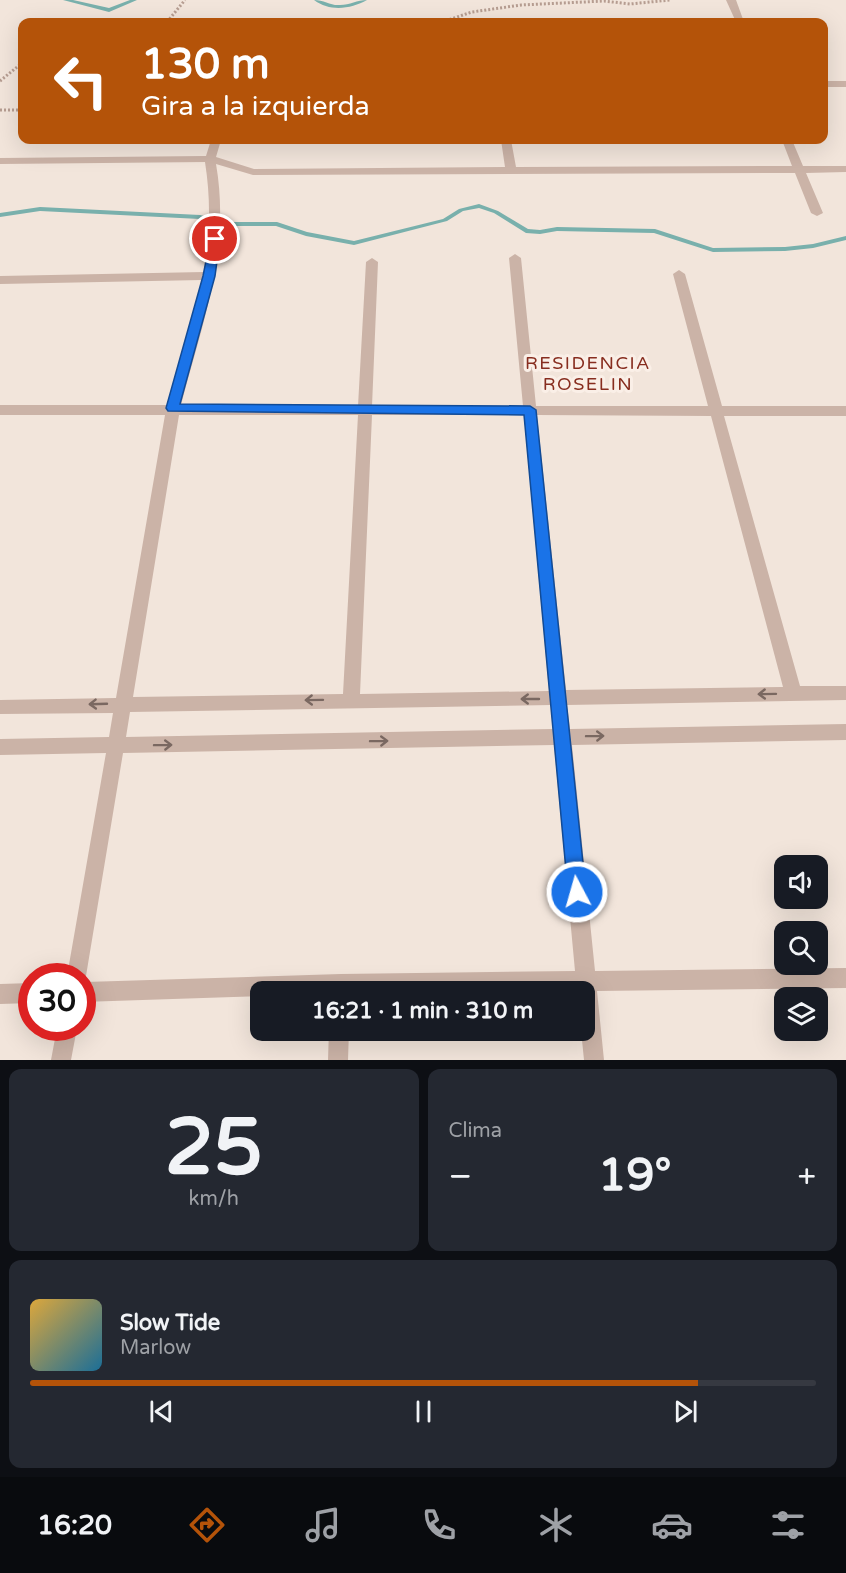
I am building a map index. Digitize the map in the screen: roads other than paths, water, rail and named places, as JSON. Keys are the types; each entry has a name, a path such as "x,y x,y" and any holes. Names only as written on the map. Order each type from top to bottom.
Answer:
{"street":[{"path":"731,0 738,18"},
{"path":"828,84 846,84"},
{"path":"79,963 172,408 209,276 215,239 216,196 210,159 215,144"},
{"path":"507,144 511,171"},
{"path":"789,144 817,213"},
{"path":"0,161 210,159 253,171 846,169"},
{"path":"516,258 586,981 846,978"},
{"path":"351,700 372,262"},
{"path":"679,274 793,693"},
{"path":"0,280 209,276"},
{"path":"0,410 172,408 846,411"},
{"path":"0,706 846,693"},
{"path":"0,747 846,732"},
{"path":"96,992 250,989"},
{"path":"0,994 18,993"},
{"path":"61,1060 65,1041"},
{"path":"338,1060 339,1041"},
{"path":"592,1041 594,1060"}],"waterway":[{"path":"66,0 109,10 134,0"},
{"path":"317,0 334,7 364,0"},
{"path":"0,215 40,209 200,217 229,224 277,224 306,234 354,243 445,220 461,210 479,206 496,212 526,231 540,232 557,229 655,231 713,250 785,249 813,246 846,238"}],"district":[{"name":"RESIDENCIA ROSELIN","path":"588,373"}]}
